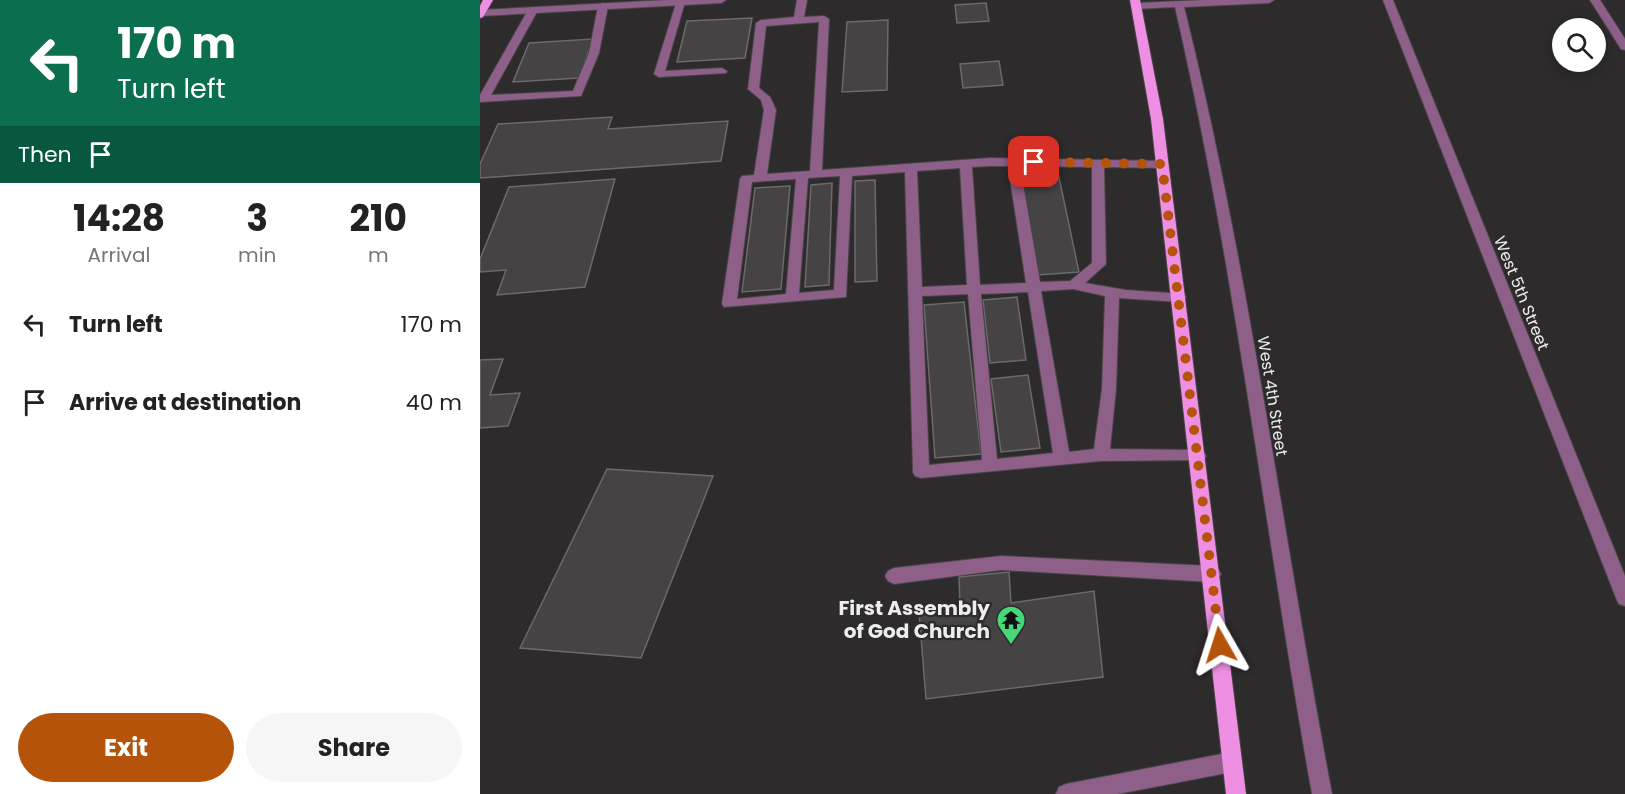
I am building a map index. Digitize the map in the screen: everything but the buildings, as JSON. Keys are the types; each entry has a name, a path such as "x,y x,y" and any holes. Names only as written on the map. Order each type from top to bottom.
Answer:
{"main road":[{"path":"480,14 488,0"},
{"path":"1136,3 1158,119 1236,794"}],"street":[{"path":"480,14 652,2 721,0"},
{"path":"799,20 802,0"},
{"path":"1136,3 1179,5 1269,0"},
{"name":"West 5th Street","path":"1388,0 1625,598"},
{"path":"1595,0 1625,47"},
{"path":"680,2 659,74 722,71"},
{"name":"West 4th Street","path":"1179,5 1203,100 1243,324 1291,626 1322,794"},
{"path":"482,99 577,94 594,53 603,6"},
{"path":"482,99 533,10"},
{"path":"760,178 770,110 766,99 753,89 761,23 824,19 809,175 792,298"},
{"path":"846,173 841,294 729,304 746,179 1013,162 1162,164"},
{"path":"1013,162 1062,459"},
{"path":"1073,285 1099,264 1098,162"},
{"path":"966,164 974,289 990,466"},
{"path":"911,168 921,472 1101,455 1198,456"},
{"path":"914,292 1073,285 1112,292 1179,297"},
{"path":"1101,455 1109,389 1112,292"},
{"path":"894,576 1001,563 1212,574"},
{"path":"1066,794 1232,762"}],"place":[{"name":"First Assembly of God Church","path":"1011,646"}],"route":[{"path":"1034,162 1162,164 1220,645"}]}
